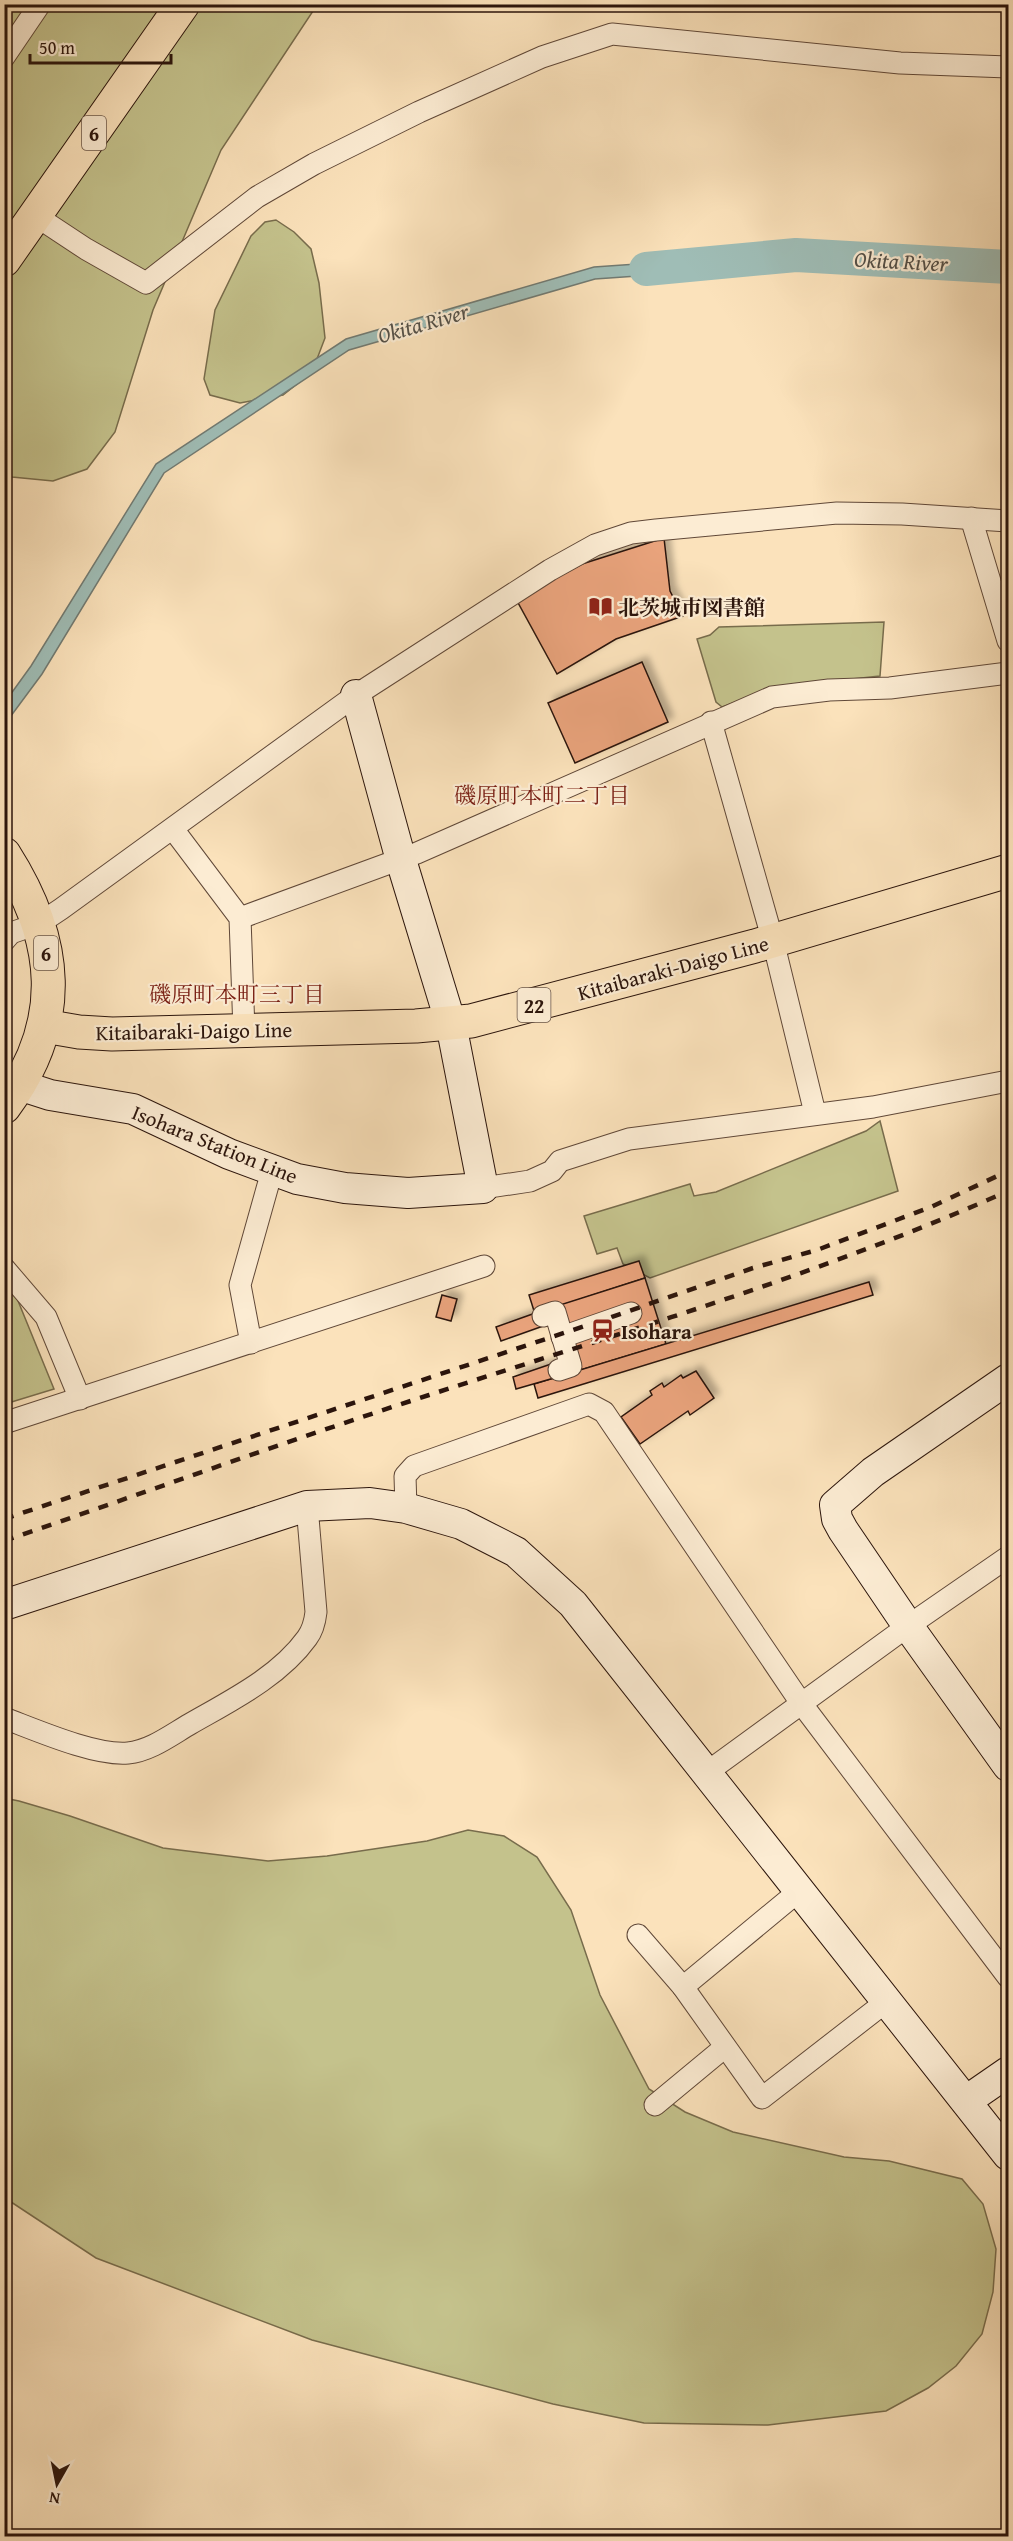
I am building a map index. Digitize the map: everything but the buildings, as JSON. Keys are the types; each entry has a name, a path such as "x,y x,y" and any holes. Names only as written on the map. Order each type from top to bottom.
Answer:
{"main road":[{"name":"6","path":"4,261 183,4"},
{"name":"6","path":"4,854 24,884 40,923 50,981 44,1026 38,1047 12,1096"},
{"name":"Kitaibaraki-Daigo Line","path":"44,1026 70,1031 112,1034 450,1024 486,1018 773,941 1008,871"}],"street":[{"path":"4,57 40,4"},
{"path":"36,216 86,249 147,283 257,197 314,164 419,112 542,57 612,34 900,63 1008,67"},
{"path":"4,941 11,933 40,923 356,695 576,555 596,545 631,533 837,513 902,514 1008,521"},
{"path":"970,518 1008,641"},
{"path":"240,918 401,860 772,697 829,690 890,688 1008,674"},
{"path":"356,695 401,860 450,1024 483,1188 530,1181 552,1171 560,1161 629,1139 873,1107 1008,1081"},
{"path":"711,722 773,941 815,1113"},
{"path":"173,829 240,918 244,1031"},
{"name":"Isohara Station Line","path":"12,1096 50,1095 133,1109 272,1172 297,1179 356,1189 408,1193 483,1188"},
{"path":"251,1343 240,1285 272,1172"},
{"path":"4,1423 484,1266"},
{"path":"4,1268 46,1317 80,1399"},
{"path":"562,1337 630,1313"},
{"path":"548,1317 562,1337 562,1367"},
{"path":"1008,1379 873,1472 835,1505 837,1519 843,1530 1008,1766"},
{"path":"406,1508 405,1476 414,1466 589,1404 604,1412 801,1703 1008,1977"},
{"path":"4,1605 307,1506 370,1503 406,1508 461,1524 516,1552 573,1604 1008,2155"},
{"path":"4,1718 62,1741 112,1753 128,1753 152,1746 244,1692 299,1647 314,1626 316,1612 307,1506"},
{"path":"706,1773 908,1626 1008,1557"},
{"path":"683,1987 799,1891"},
{"path":"638,1935 683,1987 762,2098 887,2001"},
{"path":"655,2105 725,2047"},
{"path":"966,2101 1008,2072"}],"shaded area":[{"path":"4,5 317,5 221,150 153,310 115,432 87,469 53,481 12,477 5,472"},
{"path":"276,220 294,232 311,249 319,283 325,338 312,372 283,395 240,403 210,395 204,379 215,310 251,236 265,222"},
{"path":"884,622 880,676 777,687 722,707 716,702 697,639 710,635 719,627"},
{"path":"880,1121 898,1191 650,1278 623,1264 617,1248 597,1254 584,1216 690,1184 694,1196 716,1192 866,1131"},
{"path":"4,1270 54,1389 5,1404"},
{"path":"4,1798 70,1816 163,1848 268,1861 327,1856 427,1841 468,1830 504,1836 537,1857 571,1910 600,1995 649,2089 685,2112 733,2132 844,2157 889,2161 962,2179 983,2204 996,2249 993,2292 982,2334 956,2366 928,2388 886,2411 768,2425 644,2423 553,2404 312,2340 96,2258 5,2198"}],"water":[{"path":"694,260 694,272 595,279 349,350 164,473 42,674 5,724 5,702 31,666 156,464 346,339 594,267"}],"waterway":[{"name":"Okita River","path":"646,269 796,255 1008,267"}],"railway":[{"path":"4,1519 753,1268 817,1250 931,1207 1008,1171"},
{"path":"4,1541 323,1430 648,1325 794,1275 938,1221 1008,1191"}],"place":[{"name":"北茨城市図書館","path":"600,607"},
{"name":"Isohara","path":"603,1331"}],"district":[{"name":"磯原町本町二丁目","path":"542,795"},
{"name":"磯原町本町三丁目","path":"237,994"}]}
